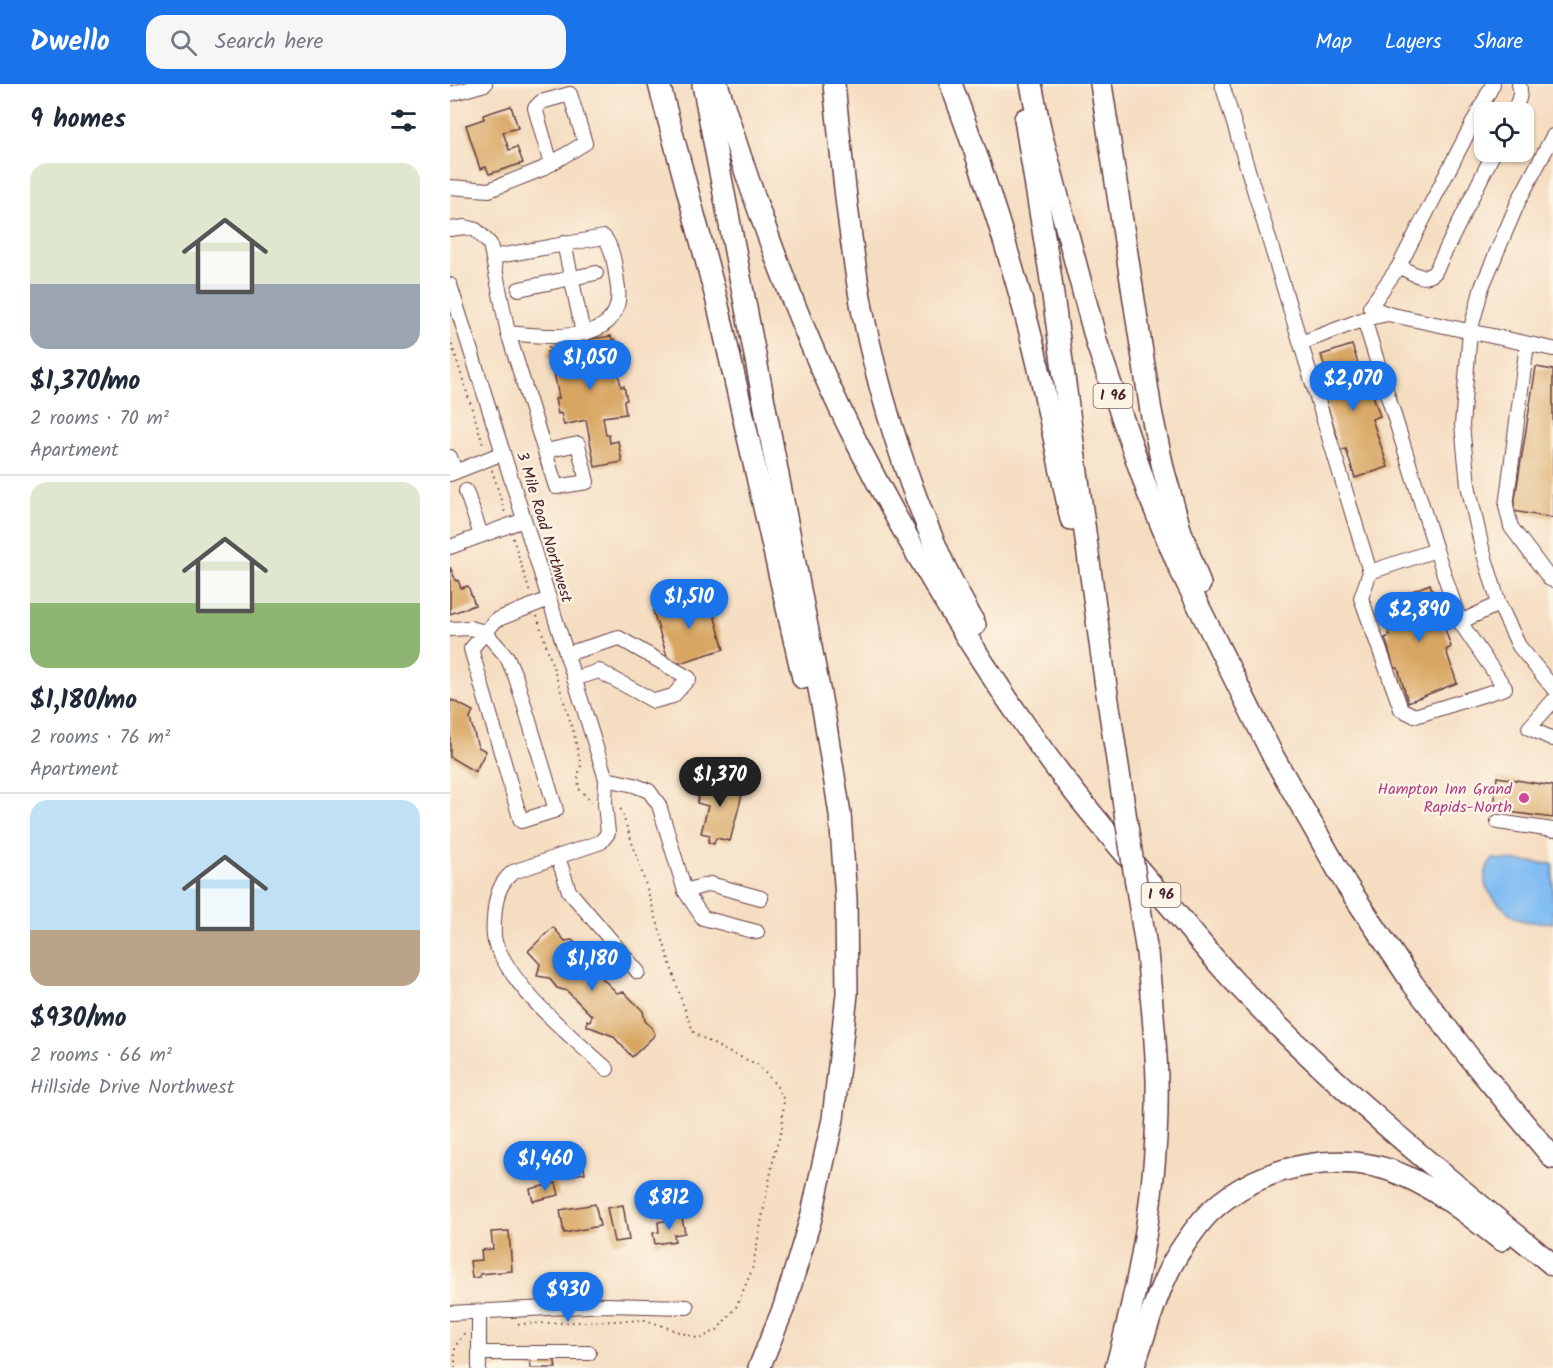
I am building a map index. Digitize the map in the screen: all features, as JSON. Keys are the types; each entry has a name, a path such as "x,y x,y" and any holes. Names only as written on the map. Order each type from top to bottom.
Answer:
{"highway":[{"path":"659,84 716,297 815,733 840,814"},
{"path":"703,84 825,720 840,814 846,899 847,994 833,1119 811,1218 784,1307 759,1368"},
{"name":"I 96","path":"717,84 775,252 816,355 860,449 961,627 1029,731 1111,837 1233,980 1342,1086 1439,1172 1553,1265"},
{"path":"834,84 852,245 864,314 893,430 940,557 1029,731"},
{"path":"951,84 999,220 1045,392 1077,544 1092,585"},
{"path":"1019,84 1050,273 1092,585 1147,953 1155,1031 1157,1081 1153,1171 1138,1279 1116,1368"},
{"name":"I 96","path":"1031,84 1071,254 1116,404 1148,493 1179,567 1240,692 1307,818 1383,939 1469,1057 1553,1158"},
{"path":"1101,84 1151,411 1163,468 1180,529 1240,692"},
{"path":"1133,1368 1167,1277 1177,1256 1193,1232 1211,1211 1231,1196 1250,1184 1289,1168 1344,1162 1386,1169 1408,1177 1449,1201 1553,1279"}],"street":[{"path":"450,94 485,84"},
{"path":"1222,84 1370,572 1361,598 1401,710 1415,716 1505,688 1460,622 1364,319"},
{"path":"1493,84 1399,266 1370,307 1388,314 1553,349"},
{"path":"1518,102 1521,92 1519,84"},
{"path":"450,187 489,190 542,169 551,164 585,143 570,94 541,102 535,108 551,164"},
{"path":"1553,136 1520,200 1482,287 1470,332 1462,425 1468,485 1482,548 1499,604 1519,646 1553,688"},
{"path":"1399,266 1424,278 1430,277 1435,272 1489,162"},
{"path":"450,228 465,226 476,230 490,244 508,333 545,451"},
{"path":"493,257 604,237 609,243 617,279 620,296 612,317 606,324 583,333 544,337 508,333"},
{"path":"564,243 583,333"},
{"path":"519,289 596,273"},
{"name":"3 Mile Road Northwest","path":"450,285 454,313 503,453 606,778 605,804 608,833 601,842 513,872 507,877 497,896 494,920 495,943 526,993 607,1069"},
{"path":"1301,343 1364,319 1388,314"},
{"path":"1527,344 1506,506 1511,526 1553,580"},
{"path":"450,457 453,473 503,453"},
{"path":"466,491 481,535"},
{"path":"450,547 524,520"},
{"path":"1370,572 1436,550"},
{"path":"450,629 470,628 485,632 507,657 516,678 556,810 521,821 471,649 485,632 496,620 549,599"},
{"path":"1460,622 1499,604"},
{"path":"566,654 619,638 688,678 673,696 654,701 599,670 574,679"},
{"path":"1553,701 1529,728 1553,739"},
{"path":"606,778 649,791 659,805 685,891 703,918 757,932"},
{"path":"1498,822 1553,830"},
{"path":"558,857 569,891 638,972"},
{"path":"685,891 710,884 761,898"},
{"path":"450,1313 605,1305 687,1307"},
{"path":"479,1312 479,1368"},
{"path":"478,1353 589,1353"}],"water":[{"path":"1493,859 1553,864 1553,923 1524,921 1500,905 1486,886 1485,881 1486,872"}],"building":[{"path":"511,106 518,128 503,132 509,150 517,147 523,163 489,174 486,167 480,169 466,125 484,119 483,115"},
{"path":"611,336 612,340 615,339 616,345 613,348 621,387 624,386 627,400 624,401 626,414 603,417 610,443 618,441 622,462 595,467 586,420 564,425 561,413 558,414 555,399 559,398 551,358 548,358 547,352 551,351 548,347 554,345"},
{"path":"1352,345 1366,388 1370,386 1380,416 1372,419 1388,467 1355,478 1346,449 1340,451 1323,393 1332,390 1321,355"},
{"path":"1536,367 1553,370 1553,518 1513,511"},
{"path":"450,567 461,588 468,586 475,605 450,614"},
{"path":"1430,584 1451,647 1446,650 1457,683 1408,702 1398,668 1394,668 1385,638 1390,636 1381,603"},
{"path":"708,594 724,649 670,666 653,611"},
{"path":"452,700 473,711 470,719 478,747 486,751 475,772 450,757 450,703"},
{"path":"704,777 744,787 730,841 716,838 714,844 708,842 710,835 701,833 708,806 697,803"},
{"name":"Hampton Inn Grand Rapids-North","path":"1497,777 1553,786 1553,818 1494,810"},
{"path":"553,927 565,941 572,940 591,959 595,971 617,993 624,992 643,1011 645,1021 655,1035 632,1057 613,1036 587,1026 587,1020 590,1021 592,1016 567,991 557,988 549,978 537,976 540,964 528,951"},
{"path":"582,1160 585,1173 566,1176 564,1163"},
{"path":"556,1183 559,1195 533,1201 530,1189"},
{"path":"655,1192 659,1208 644,1212 640,1195"},
{"path":"595,1204 600,1226 564,1233 560,1210"},
{"path":"623,1205 629,1240 614,1242 607,1208"},
{"path":"682,1218 685,1233 674,1235 675,1241 655,1244 653,1233 659,1232 658,1222"},
{"path":"509,1231 512,1271 480,1274 480,1277 472,1278 470,1261 482,1260 481,1250 493,1249 491,1232"},
{"path":"554,1357 556,1368 531,1368 530,1360"}],"place":[{"name":"Hampton Inn Grand Rapids-North","path":"1524,798"}]}
